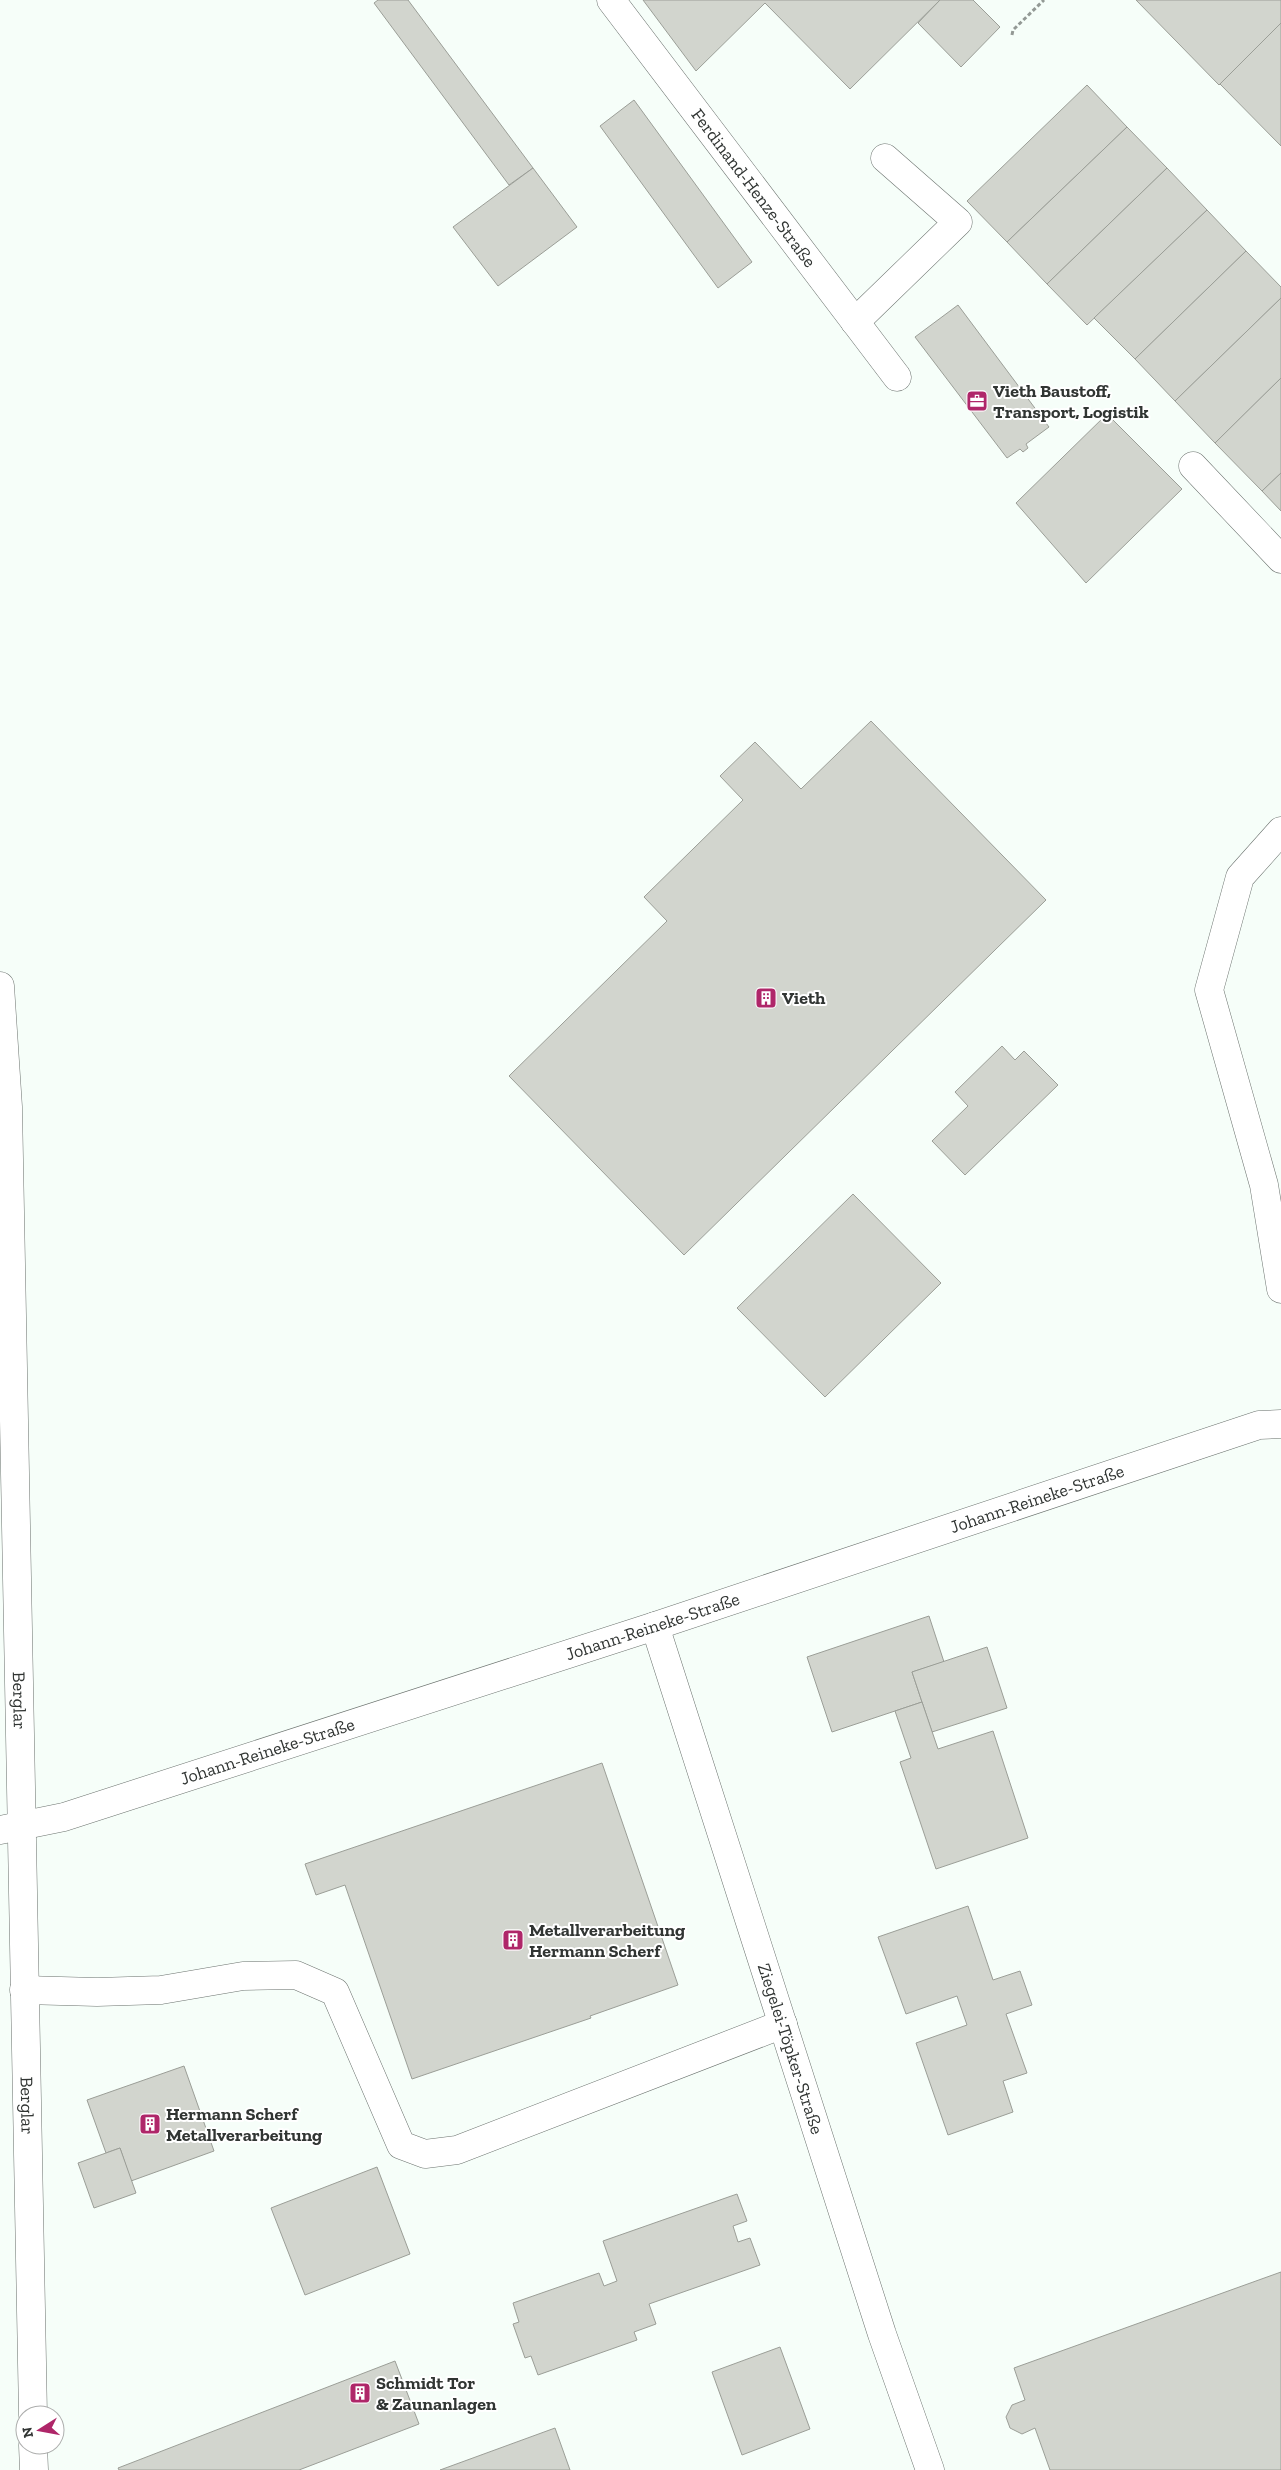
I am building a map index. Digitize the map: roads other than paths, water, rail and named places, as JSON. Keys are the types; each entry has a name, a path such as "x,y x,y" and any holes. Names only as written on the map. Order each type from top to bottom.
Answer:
{"street":[{"name":"Ferdinand-Henze-Straße","path":"611,0 897,377"},
{"path":"855,322 958,222 885,158"},
{"path":"1193,466 1281,559"},
{"path":"1281,831 1240,877 1209,990 1264,1186 1281,1289"},
{"name":"Berglar","path":"0,986 8,1107 11,1828 24,1990 33,2405"},
{"name":"Johann-Reineke-Straße","path":"11,1828 64,1817 655,1626 1259,1425 1281,1424"},
{"name":"Ziegelei-Töpker-Straße","path":"655,1626 882,2334 930,2470"},
{"path":"24,1990 97,1992 161,1990 243,1976 296,1975 335,1992 401,2145 425,2154 457,2150 783,2024"},
{"path":"33,2455 34,2470"}],"place":[{"name":"Vieth Baustoff, Transport, Logistik","path":"977,401"},
{"name":"Vieth","path":"766,998"},
{"name":"Metallverarbeitung Hermann Scherf","path":"513,1940"},
{"name":"Hermann Scherf Metallverarbeitung","path":"150,2124"},
{"name":"Schmidt Tor & Zaunanlagen","path":"360,2393"}]}
